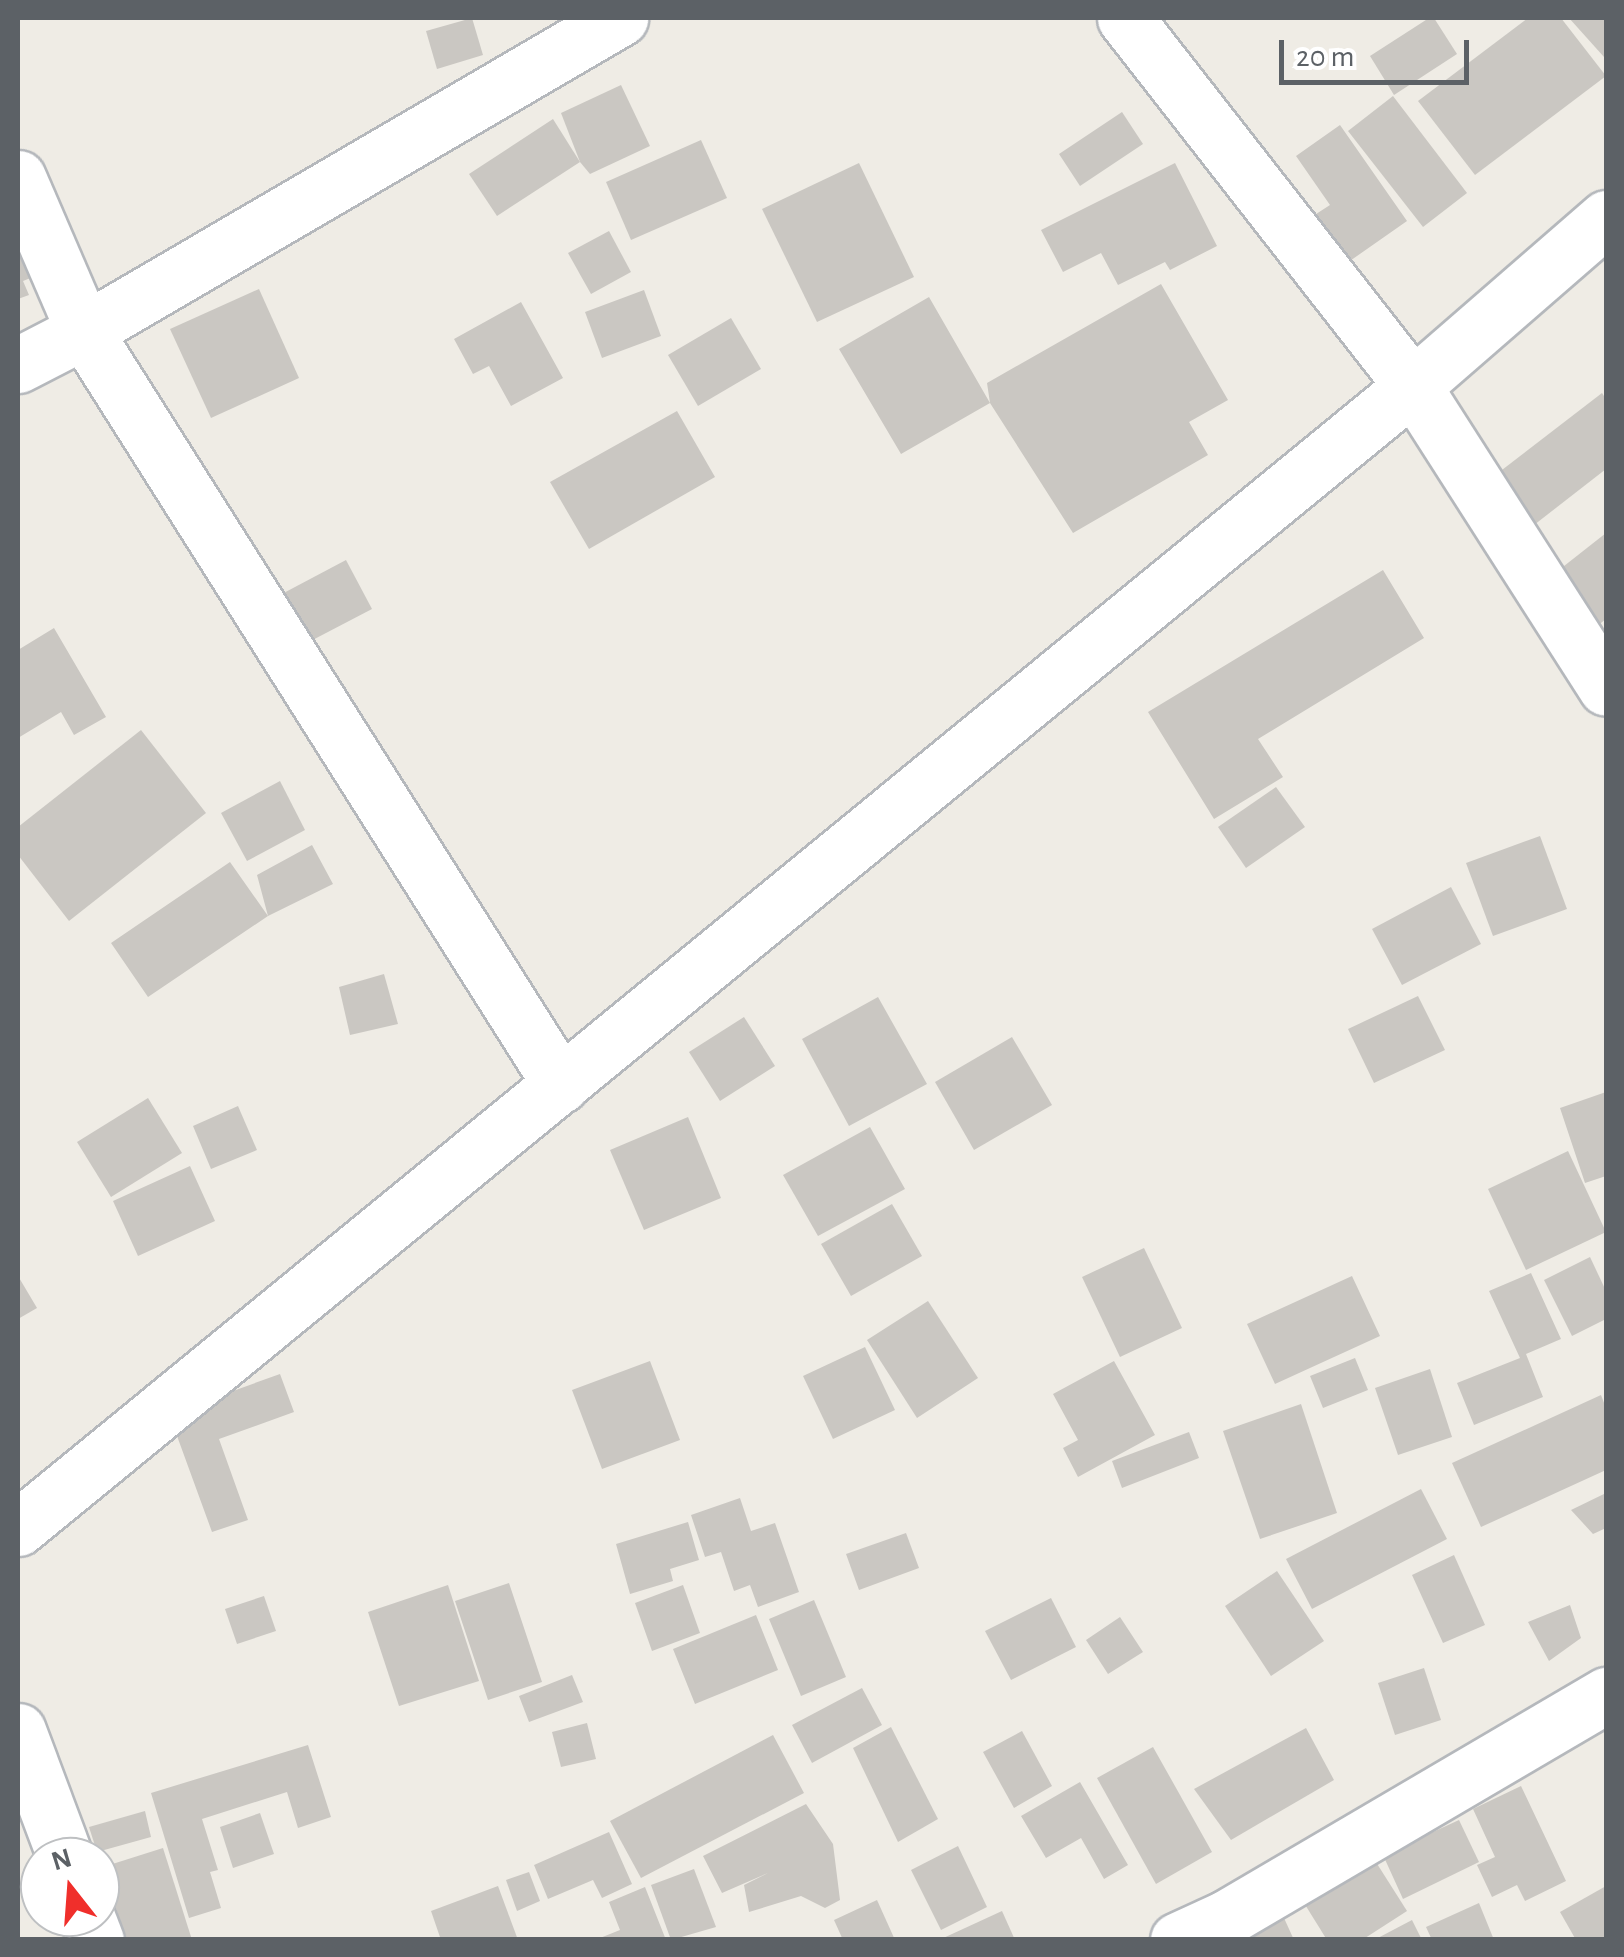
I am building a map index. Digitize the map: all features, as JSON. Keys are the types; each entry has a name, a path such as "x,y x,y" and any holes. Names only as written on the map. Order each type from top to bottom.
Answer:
{"street":[{"path":"18,365 84,331 620,18"},
{"path":"1124,18 1413,386 1606,688"},
{"path":"18,178 84,331 561,1085"},
{"path":"18,1528 1413,386 1606,218"},
{"path":"1178,1940 1226,1918 1606,1695"},
{"path":"18,1730 58,1837"}],"building":[{"path":"472,18 483,55 437,69 426,31"},
{"path":"1434,18 1457,54 1394,95 1370,56"},
{"path":"1528,18 1561,18 1606,76 1475,175 1418,101"},
{"path":"1569,18 1606,18 1604,57"},
{"path":"621,85 650,146 590,174 580,162 561,113"},
{"path":"1393,96 1467,193 1423,227 1348,131"},
{"path":"1122,112 1143,144 1080,186 1059,154"},
{"path":"553,119 580,162 497,216 469,174"},
{"path":"1340,125 1407,221 1347,263 1313,216 1330,205 1296,156"},
{"path":"701,140 727,198 631,240 606,182"},
{"path":"859,163 914,277 817,322 762,209"},
{"path":"1175,163 1217,246 1170,270 1165,262 1118,285 1101,253 1063,272 1041,230"},
{"path":"609,231 631,272 591,294 568,253"},
{"path":"18,240 33,277 23,281 29,295 18,299"},
{"path":"1161,284 1228,400 1189,422 1208,455 1073,533 990,403 987,383"},
{"path":"259,289 299,378 211,418 170,329"},
{"path":"644,290 661,336 602,358 585,312"},
{"path":"929,297 990,403 901,454 839,349"},
{"path":"521,302 563,378 511,406 489,366 473,374 454,339"},
{"path":"731,318 761,369 698,406 668,355"},
{"path":"1602,393 1606,399 1606,469 1525,532 1485,483"},
{"path":"677,411 715,477 589,549 550,482"},
{"path":"1606,533 1606,619 1587,634 1545,581"},
{"path":"346,560 372,609 303,645 278,596"},
{"path":"1383,570 1424,638 1258,739 1283,777 1214,819 1148,712"},
{"path":"54,628 106,717 74,735 61,712 18,738 18,650"},
{"path":"141,730 206,813 69,921 18,855 18,827"},
{"path":"280,781 305,830 247,861 221,813"},
{"path":"1276,787 1305,827 1246,868 1218,827"},
{"path":"1540,836 1567,909 1493,936 1466,863"},
{"path":"312,845 333,884 268,916 257,875"},
{"path":"230,862 268,916 148,997 111,943"},
{"path":"1451,887 1481,944 1402,985 1372,929"},
{"path":"384,974 398,1024 350,1035 339,987"},
{"path":"1418,996 1445,1050 1374,1083 1348,1029"},
{"path":"878,997 927,1084 849,1126 802,1039"},
{"path":"744,1017 775,1066 720,1101 689,1052"},
{"path":"1012,1037 1052,1105 974,1150 935,1082"},
{"path":"1606,1092 1606,1176 1585,1183 1560,1108"},
{"path":"148,1098 182,1153 111,1197 77,1142"},
{"path":"238,1106 257,1150 211,1169 193,1126"},
{"path":"688,1117 721,1198 644,1230 610,1150"},
{"path":"870,1127 905,1189 818,1236 783,1175"},
{"path":"1568,1151 1606,1232 1526,1270 1488,1189"},
{"path":"190,1166 215,1221 138,1256 113,1201"},
{"path":"892,1204 922,1256 851,1296 821,1244"},
{"path":"1144,1248 1182,1328 1120,1357 1082,1277"},
{"path":"1590,1257 1606,1291 1606,1319 1572,1336 1544,1280"},
{"path":"1531,1273 1561,1339 1526,1354 1543,1397 1474,1425 1457,1383 1520,1358 1489,1291"},
{"path":"18,1276 37,1308 18,1319"},
{"path":"1352,1276 1380,1336 1275,1384 1247,1324"},
{"path":"928,1301 978,1378 917,1418 867,1340"},
{"path":"865,1347 895,1410 833,1439 803,1376"},
{"path":"1355,1358 1368,1390 1323,1408 1310,1376"},
{"path":"650,1361 680,1440 602,1469 572,1390"},
{"path":"1114,1361 1155,1435 1078,1477 1063,1448 1078,1440 1053,1394"},
{"path":"1430,1369 1452,1437 1398,1455 1375,1388"},
{"path":"280,1374 294,1412 219,1439 248,1520 212,1532 169,1414"},
{"path":"1601,1395 1606,1408 1606,1470 1481,1527 1452,1463"},
{"path":"1301,1404 1337,1513 1260,1539 1223,1431"},
{"path":"1189,1432 1199,1458 1122,1488 1112,1461"},
{"path":"1421,1489 1447,1539 1312,1609 1286,1559"},
{"path":"1606,1493 1606,1528 1593,1534 1571,1510"},
{"path":"740,1498 751,1531 775,1523 799,1592 758,1607 750,1585 734,1591 721,1552 705,1557 691,1515"},
{"path":"688,1522 699,1560 670,1569 673,1581 630,1594 616,1544"},
{"path":"906,1533 919,1568 859,1590 846,1554"},
{"path":"1454,1555 1485,1625 1443,1643 1412,1575"},
{"path":"1277,1571 1324,1641 1271,1676 1225,1606"},
{"path":"509,1583 542,1682 488,1700 455,1601"},
{"path":"448,1585 479,1681 399,1706 368,1612"},
{"path":"683,1585 700,1633 652,1651 635,1603"},
{"path":"264,1596 276,1631 237,1644 225,1609"},
{"path":"1051,1598 1076,1647 1011,1680 985,1631"},
{"path":"814,1600 846,1677 801,1696 769,1619"},
{"path":"1570,1605 1581,1638 1549,1661 1528,1622"},
{"path":"756,1615 778,1670 695,1704 673,1649"},
{"path":"1120,1617 1143,1652 1108,1674 1086,1640"},
{"path":"1424,1668 1441,1720 1395,1735 1378,1683"},
{"path":"572,1675 583,1702 529,1722 519,1696"},
{"path":"862,1688 882,1725 812,1763 792,1725"},
{"path":"587,1723 596,1759 561,1767 552,1732"},
{"path":"891,1727 938,1819 898,1842 853,1748"},
{"path":"1306,1728 1334,1780 1231,1840 1194,1789"},
{"path":"1022,1731 1052,1786 1014,1808 983,1752"},
{"path":"773,1735 804,1793 641,1878 610,1821"},
{"path":"308,1745 331,1817 298,1828 287,1792 202,1819 218,1870 210,1872 221,1908 189,1918 151,1793"},
{"path":"1153,1747 1212,1852 1156,1884 1097,1778"},
{"path":"1080,1782 1128,1865 1104,1879 1081,1838 1046,1858 1021,1816"},
{"path":"1521,1786 1566,1881 1525,1901 1517,1885 1492,1897 1477,1865 1495,1857 1473,1809"},
{"path":"806,1804 833,1844 840,1900 825,1908 801,1896 749,1912 744,1885 768,1873 722,1893 703,1856"},
{"path":"145,1811 151,1837 120,1846 120,1837 92,1837 89,1827"},
{"path":"260,1813 274,1854 233,1868 220,1827"},
{"path":"1459,1820 1479,1862 1403,1899 1383,1855"},
{"path":"609,1832 632,1884 602,1898 593,1880 548,1899 534,1865"},
{"path":"958,1846 987,1907 941,1930 911,1870"},
{"path":"163,1848 192,1940 126,1940 120,1921 120,1862"},
{"path":"1374,1859 1407,1911 1362,1940 1327,1940 1304,1903"},
{"path":"694,1869 716,1927 671,1940 651,1885"},
{"path":"529,1872 540,1901 517,1911 506,1880"},
{"path":"498,1886 518,1940 441,1940 431,1911"},
{"path":"1606,1886 1606,1940 1576,1940 1560,1912"},
{"path":"645,1887 666,1940 595,1940 620,1930 609,1902"},
{"path":"877,1900 895,1940 843,1940 834,1920"},
{"path":"1479,1903 1494,1940 1432,1940 1426,1927"},
{"path":"1002,1911 1015,1940 939,1940"},
{"path":"1284,1918 1294,1940 1236,1940"},
{"path":"1412,1920 1422,1940 1374,1940"}]}
